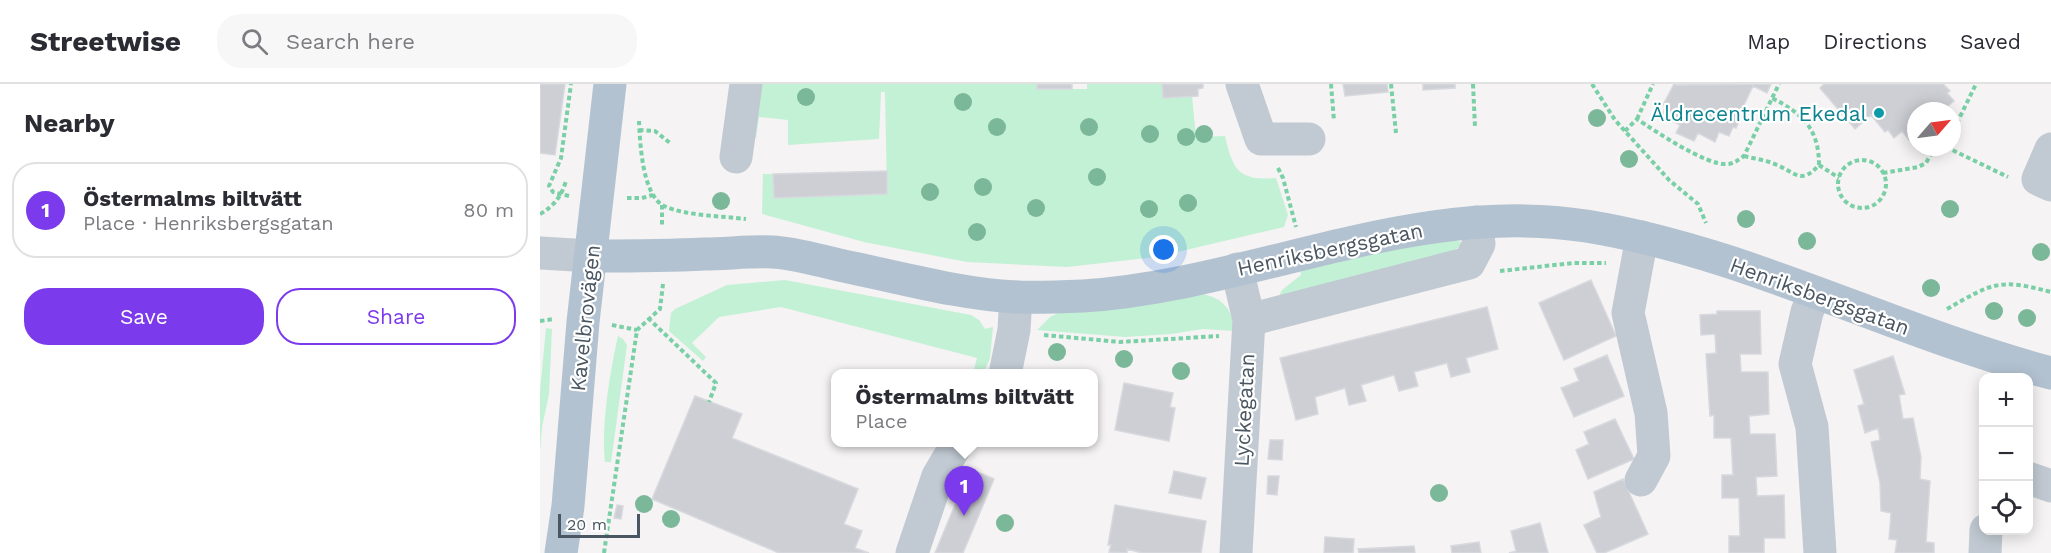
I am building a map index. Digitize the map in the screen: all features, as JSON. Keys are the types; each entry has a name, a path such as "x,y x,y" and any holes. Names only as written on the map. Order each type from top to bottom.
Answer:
{"main road":[{"name":"Kavelbrovägen","path":"561,553 568,506 583,322 610,84"},
{"name":"Henriksbergsgatan","path":"591,256 773,252 974,293 1016,297 1127,292 1186,282 1365,238 1443,225 1521,221 1583,225 1642,237 1720,260 1815,293 1999,369 2051,373"}],"street":[{"path":"736,157 746,84"},
{"path":"1242,84 1261,139 1322,133"},
{"path":"2045,182 2051,149"},
{"path":"1236,328 1469,263 1479,244 1476,222"},
{"path":"1641,480 1654,456 1651,413 1628,313 1642,237"},
{"path":"540,253 591,256"},
{"name":"Lyckegatan","path":"1236,553 1237,269"},
{"path":"1815,293 1807,312 1795,364 1812,427 1820,553"},
{"path":"1006,369 1014,330 1016,297"},
{"path":"912,553 938,477 955,447"},
{"path":"2033,480 2051,486"},
{"path":"1985,553 1986,535"}],"path":[{"path":"562,195 553,192 549,186 561,158 571,84"},
{"path":"1322,133 1330,84"},
{"path":"1391,84 1396,133"},
{"path":"1473,84 1475,127"},
{"path":"1592,84 1615,120 1669,180 1698,204 1709,230"},
{"path":"1625,131 1637,119 1653,84"},
{"path":"1637,119 1713,162 1725,165 1734,163 1744,156 1779,84"},
{"path":"1961,115 1976,84"},
{"path":"1744,156 1779,166 1796,176 1812,173 1819,165 1819,149 1813,133 1804,120 1790,108 1772,98"},
{"path":"638,112 640,150 646,178 653,195 662,206 679,211 750,220"},
{"path":"639,130 655,131 670,143"},
{"path":"1961,154 2008,177 2045,182"},
{"path":"1883,173 1918,167 1926,163 1930,156"},
{"path":"1864,160 1872,162 1883,173 1885,190 1882,197 1869,207 1860,208 1845,201 1838,186 1839,178 1848,165 1864,160"},
{"path":"1819,165 1839,178"},
{"path":"642,198 653,195"},
{"path":"1289,198 1292,213"},
{"path":"662,206 663,218"},
{"path":"1493,271 1573,263 1614,264"},
{"path":"1947,309 1984,288 2002,283 2021,284 2051,292"},
{"path":"604,553 636,330 660,309 663,291"},
{"path":"648,318 716,383 709,402"},
{"path":"540,321 550,319"},
{"path":"624,326 636,330"},
{"path":"1038,334 1120,342 1214,335 1236,328"}],"green space":[{"path":"751,84 1037,84 1037,89 1087,89 1087,84 1162,84 1192,96 1196,137 1225,136 1231,157 1239,171 1253,177 1276,178 1288,215 1284,227 1156,257 1067,267 967,262 864,242 762,214 763,174 773,174 774,198 887,194 885,92 881,92 879,139 788,145 788,120 759,117 756,138 749,136"},
{"path":"1453,239 1461,242 1462,245 1450,253 1279,296 1282,290 1301,275 1300,269 1380,248"},
{"path":"785,280 971,315 979,320 985,329 993,327 990,358 985,369 974,369 977,358 781,307 719,317 692,343 706,357 703,361 669,331 671,313 727,285"},
{"path":"1202,294 1226,306 1232,317 1235,331 1203,329 1125,337 1037,330 1050,317 1060,312"},
{"path":"546,328 552,329 549,394 540,451 540,391"},
{"path":"618,336 627,345 611,462 605,462 605,416"}],"building":[{"path":"540,84 565,84 555,155 540,153"},
{"path":"1037,84 1072,84 1072,89 1037,89"},
{"path":"1162,84 1203,84 1203,88 1198,89 1198,96 1163,98"},
{"path":"1343,84 1387,84 1388,92 1345,96"},
{"path":"1423,84 1455,84 1455,88 1423,90"},
{"name":"Äldrecentrum Ekedal","path":"1674,84 1771,84 1767,93 1753,86 1736,128 1733,127 1729,136 1719,132 1715,142 1698,133 1694,141 1676,133 1680,125 1661,116 1666,106 1663,105"},
{"name":"Äldrecentrum Ekedal","path":"1824,84 1943,84 1950,91 1947,93 1954,101 1907,102 1907,137 1902,131 1894,138 1888,130 1885,132 1871,115 1855,129 1820,88"},
{"path":"887,171 887,194 774,198 773,174"},
{"path":"1591,280 1616,336 1564,360 1539,303"},
{"path":"1487,307 1498,349 1466,358 1470,372 1451,377 1447,363 1414,372 1418,386 1399,391 1394,375 1361,385 1366,401 1349,405 1345,388 1315,397 1318,414 1296,420 1280,358"},
{"path":"1717,311 1760,311 1761,354 1740,354 1741,372 1768,372 1769,414 1749,416 1750,434 1775,434 1777,476 1756,477 1757,496 1784,495 1785,538 1764,538 1764,553 1729,553 1729,536 1740,536 1739,498 1722,498 1722,475 1733,475 1731,438 1714,438 1714,415 1710,416 1706,354 1716,353 1715,334 1701,335 1700,315 1717,314"},
{"path":"1607,355 1624,396 1574,417 1561,388 1579,381 1574,369"},
{"path":"1893,356 1905,394 1899,395 1903,419 1913,418 1921,457 1920,479 1930,481 1926,542 1934,543 1934,553 1895,553 1897,540 1889,539 1891,513 1881,511 1880,483 1871,442 1880,440 1878,428 1865,433 1858,406 1864,404 1854,370"},
{"path":"1124,383 1173,393 1170,407 1175,408 1169,441 1115,430"},
{"path":"695,396 742,414 732,438 858,489 844,524 862,531 855,548 869,553 779,553 652,499"},
{"path":"1615,419 1634,459 1588,479 1576,450 1589,444 1584,432"},
{"path":"1270,440 1283,440 1282,460 1268,459"},
{"path":"970,469 994,479 963,553 935,553"},
{"path":"1174,471 1206,478 1201,499 1169,493"},
{"path":"1268,476 1279,476 1277,495 1267,494"},
{"path":"1623,479 1648,534 1604,553 1597,553 1584,525 1601,517 1594,492"},
{"path":"617,505 623,506 621,519 614,518"},
{"path":"1115,505 1206,521 1201,553 1142,553 1127,549 1127,553 1109,552 1111,545 1108,545"},
{"path":"1540,523 1548,553 1509,553 1516,551 1511,531"},
{"path":"1325,537 1354,539 1353,553 1324,553"},
{"path":"1479,542 1481,553 1452,553 1451,546"},
{"path":"1414,546 1415,553 1359,553 1358,549"}],"place":[{"name":"Äldrecentrum Ekedal","path":"1879,113"},
{"name":"Östermalms biltvätt","path":"964,516"}]}
